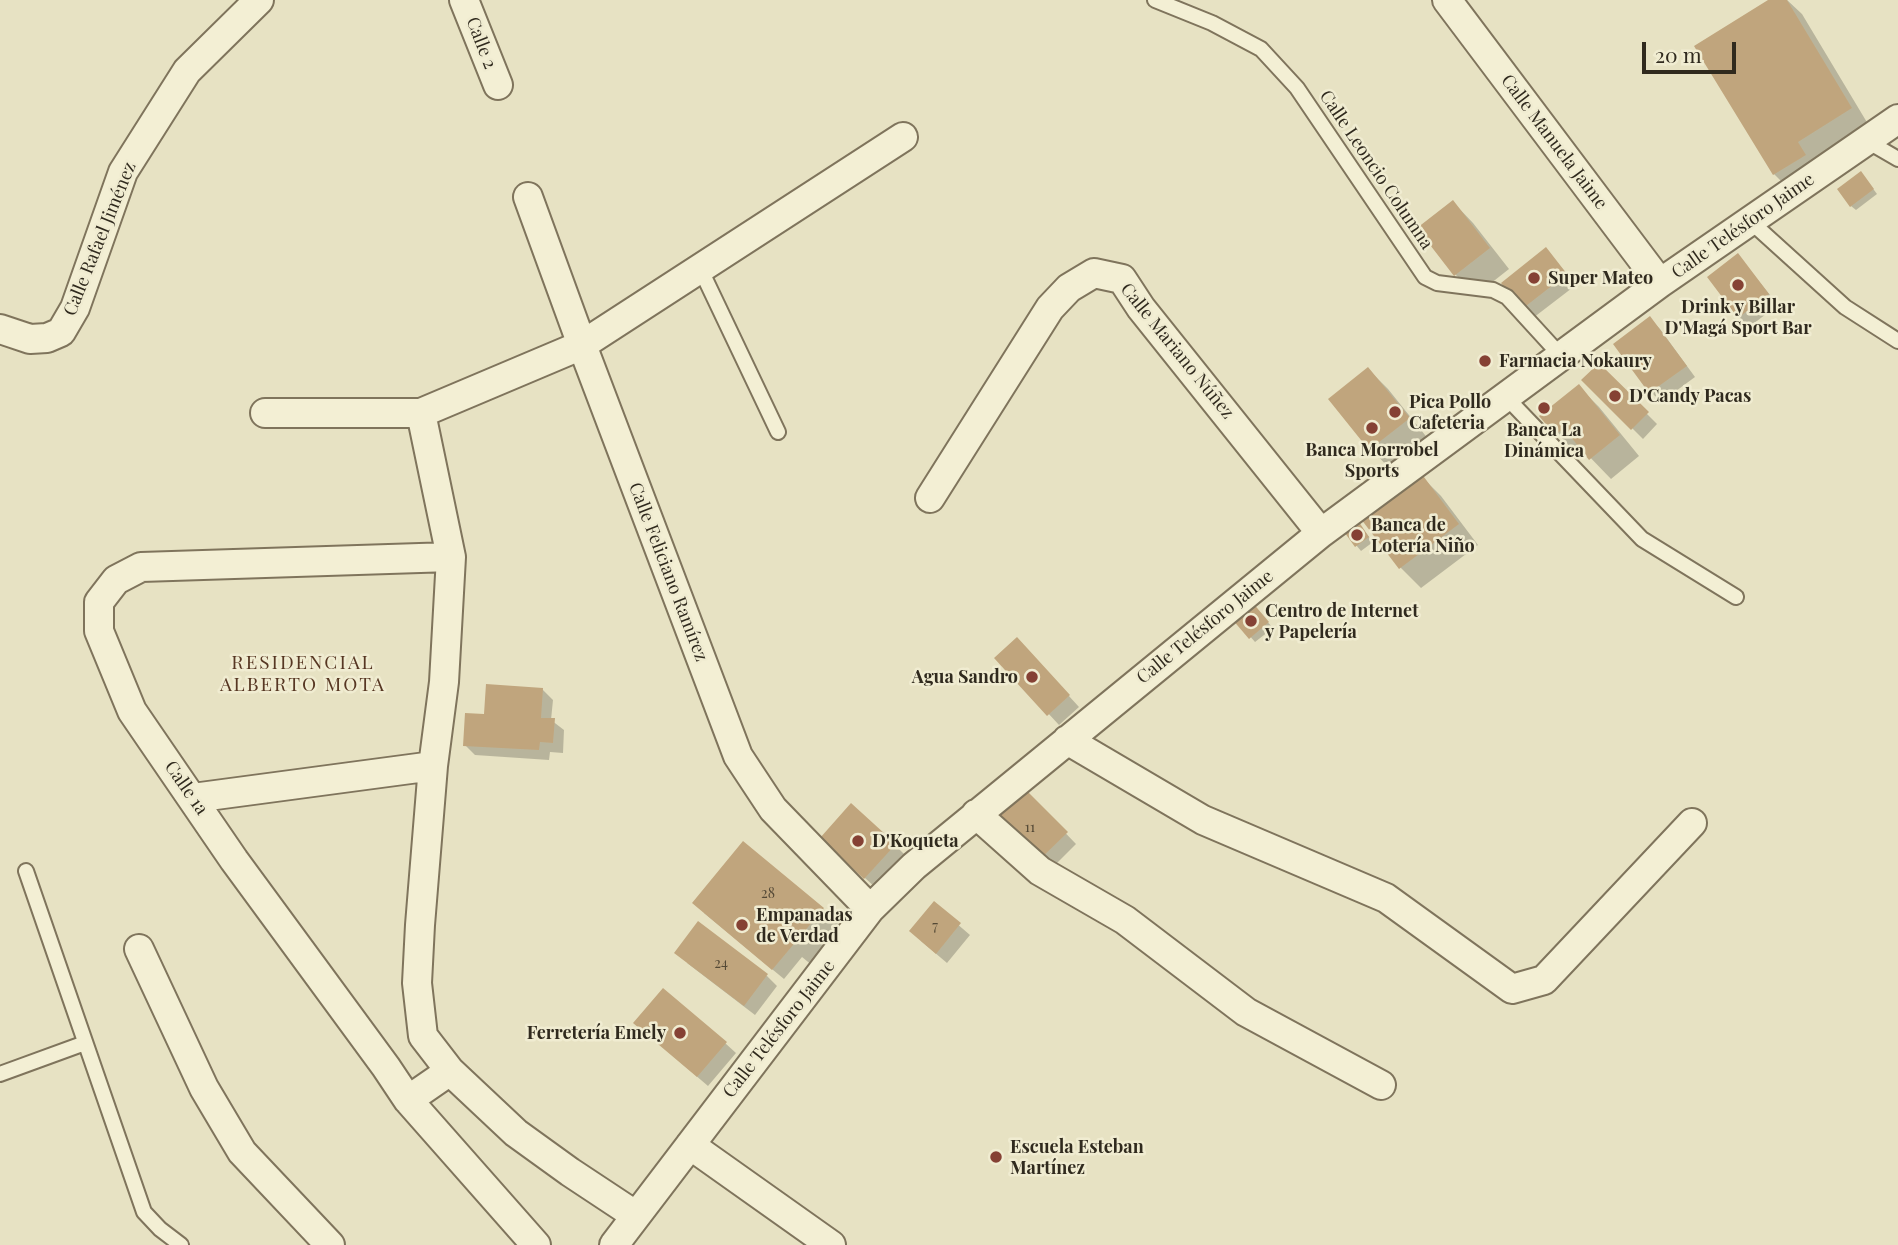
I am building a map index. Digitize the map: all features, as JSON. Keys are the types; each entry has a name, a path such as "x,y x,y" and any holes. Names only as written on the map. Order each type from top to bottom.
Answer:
{"street":[{"name":"Calle Rafael Jiménez","path":"0,329 30,339 47,338 61,332 75,308 123,172 187,71 259,0"},
{"name":"Calle 2","path":"464,0 498,85"},
{"name":"Calle Manuela Jaime","path":"1447,0 1660,283"},
{"name":"Calle Telésforo Jaime","path":"614,1245 870,909 914,866 1321,533 1660,283 1898,118"},
{"path":"265,413 421,413 582,345 903,137"},
{"name":"Calle Feliciano Ramírez","path":"528,197 738,756 772,809 870,909"},
{"name":"Calle Mariano Núñez","path":"929,498 1050,308 1069,288 1094,273 1122,279 1321,533"},
{"path":"421,413 451,557 444,682 433,766 417,983 423,1036 450,1071 516,1133 635,1215"},
{"name":"Calle 1a","path":"451,557 141,567 116,580 99,602 99,631 132,711 234,860 386,1066 408,1100 536,1245"},
{"path":"1067,740 1203,820 1386,898 1512,989 1544,980 1692,823"},
{"path":"193,797 433,766"},
{"path":"976,814 1040,871 1125,920 1246,1012 1381,1085"},
{"path":"139,949 204,1088 242,1152 330,1245"},
{"path":"408,1100 450,1071"},
{"path":"690,1144 831,1245"}],"lane":[{"name":"Calle Leoncio Columna","path":"1155,0 1212,23 1261,49 1297,88 1425,277 1437,283 1493,290 1507,297 1561,356"},
{"path":"1867,141 1898,159"},
{"path":"1750,221 1845,307 1898,341"},
{"path":"700,268 778,432"},
{"path":"1506,397 1642,539 1735,597"},
{"path":"26,871 144,1212 181,1245"},
{"path":"0,1074 85,1043"}],"building":[{"path":"1768,0 1787,0 1852,108 1798,142 1806,155 1773,175 1694,46"},
{"path":"1861,171 1874,189 1850,207 1837,189"},
{"path":"1453,200 1490,248 1454,276 1417,228"},
{"name":"Super Mateo","path":"1546,247 1567,274 1522,309 1501,283"},
{"name":"Drink y Billar D'Magá Sport Bar","path":"1738,253 1769,294 1738,318 1707,277"},
{"path":"1650,316 1687,366 1649,393 1613,344"},
{"name":"D'Candy Pacas","path":"1599,363 1649,412 1631,430 1581,380"},
{"path":"1368,367 1410,418 1369,450 1328,399"},
{"path":"1579,384 1620,435 1589,460 1564,428 1555,435 1539,416"},
{"path":"1421,473 1459,524 1399,569 1361,519"},
{"name":"Banca de Lotería Niño","path":"1359,522 1369,537 1355,547 1345,533"},
{"name":"Centro de Internet y Papelería","path":"1252,602 1269,622 1249,639 1232,619"},
{"name":"Agua Sandro","path":"1017,637 1070,695 1047,716 994,658"},
{"path":"486,684 543,688 541,718 555,718 553,743 540,742 539,750 463,746 465,713 484,714"},
{"path":"1026,790 1068,832 1034,865 993,823"},
{"name":"D'Koqueta","path":"851,803 896,844 864,879 820,838"},
{"path":"743,841 824,908 772,970 692,903"},
{"path":"934,901 961,923 936,954 909,931"},
{"path":"698,921 768,974 744,1006 674,953"},
{"name":"Ferretería Emely","path":"663,988 727,1042 697,1077 633,1023"}],"place":[{"name":"Super Mateo","path":"1534,278"},
{"name":"Drink y Billar D'Magá Sport Bar","path":"1738,285"},
{"name":"Farmacia Nokaury","path":"1485,361"},
{"name":"D'Candy Pacas","path":"1615,396"},
{"name":"Banca La Dinámica","path":"1544,408"},
{"name":"Pica Pollo Cafeteria","path":"1395,412"},
{"name":"Banca Morrobel Sports","path":"1372,428"},
{"name":"Banca de Lotería Niño","path":"1357,535"},
{"name":"Centro de Internet y Papelería","path":"1251,621"},
{"name":"Agua Sandro","path":"1032,677"},
{"name":"D'Koqueta","path":"858,841"},
{"name":"Empanadas de Verdad","path":"742,925"},
{"name":"Ferretería Emely","path":"680,1033"},
{"name":"Escuela Esteban Martínez","path":"996,1157"}],"district":[{"name":"RESIDENCIAL ALBERTO MOTA","path":"303,674"}]}
